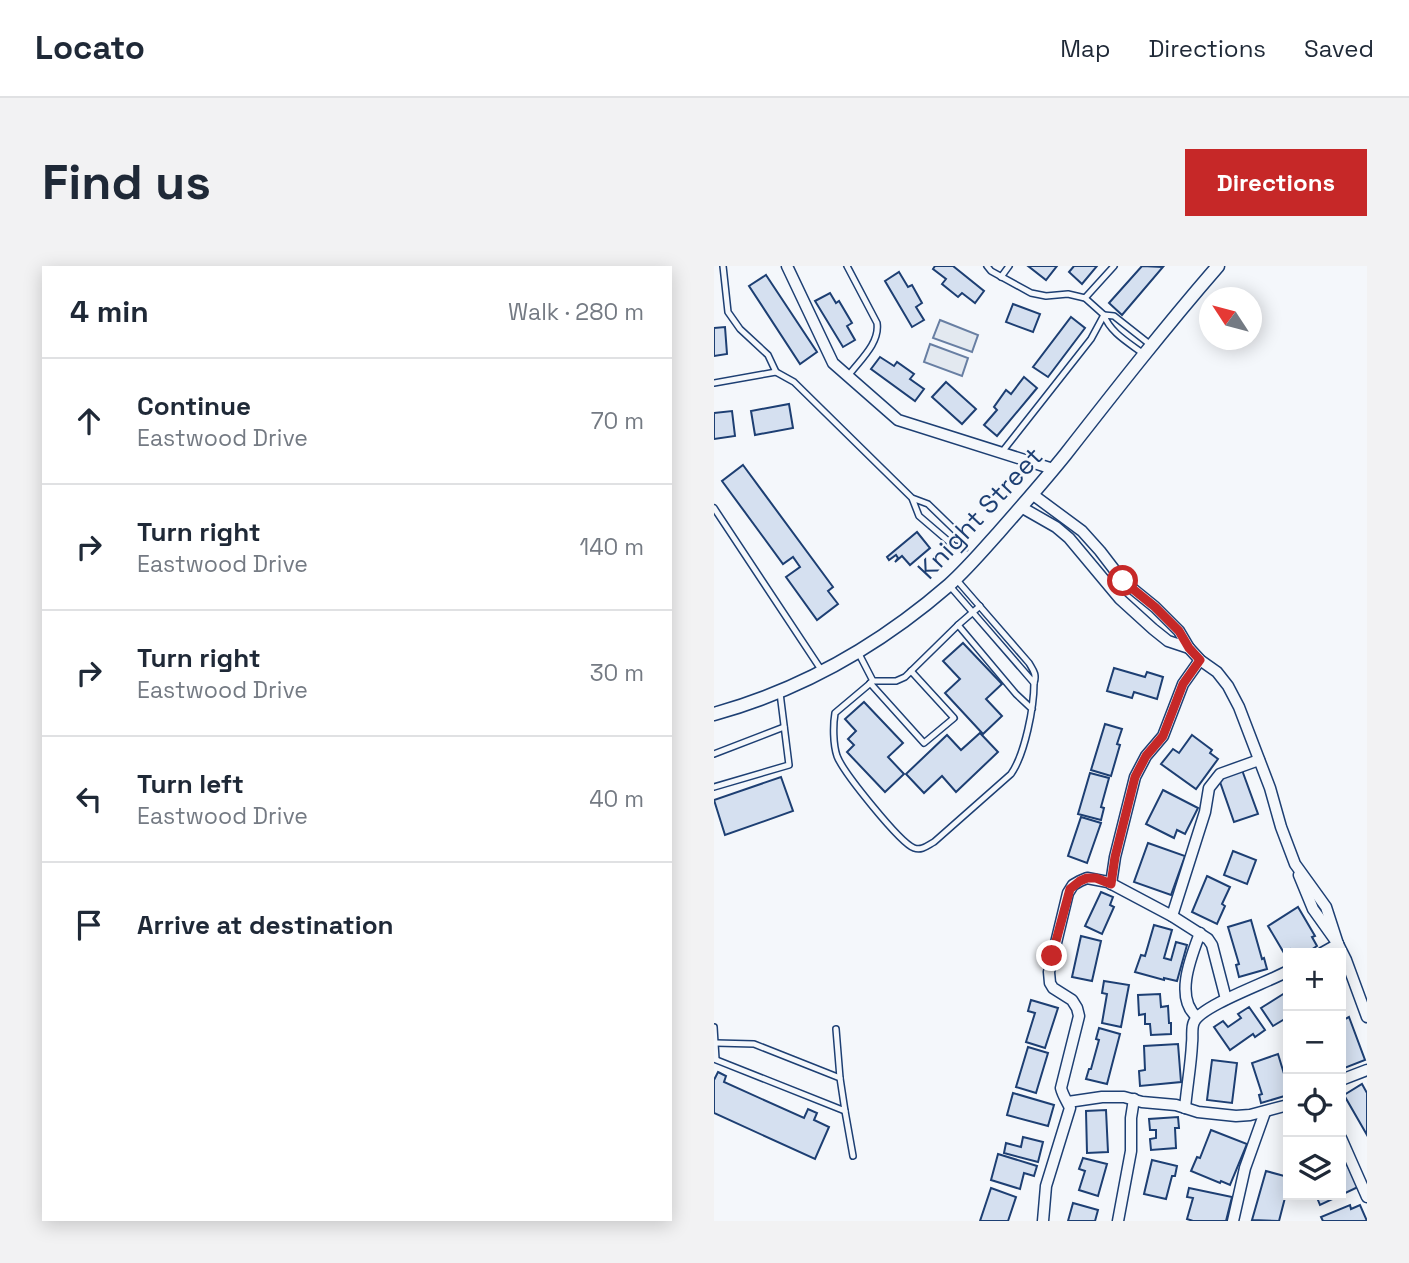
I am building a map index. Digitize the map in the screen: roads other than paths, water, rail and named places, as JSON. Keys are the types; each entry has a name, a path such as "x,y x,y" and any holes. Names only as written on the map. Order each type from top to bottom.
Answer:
{"street":[{"path":"787,266 833,363 898,420 1053,469"},
{"name":"Knight Street","path":"714,714 780,690 858,652 904,621 952,582 1032,494 1218,266"},
{"path":"1032,494 1082,531 1123,581 1155,607 1179,631 1200,660 1217,672 1228,686 1259,760 1294,864 1326,907 1367,1017"},
{"path":"1021,507 1056,527 1069,538 1121,599 1153,629 1168,641 1189,648"},
{"path":"1111,884 1135,777 1146,756 1163,736 1183,684 1200,660"},
{"path":"1172,916 1205,812 1209,788 1220,774 1259,760"},
{"path":"1043,1221 1046,1186 1070,1108 1061,1088 1079,1016 1072,1000 1050,983 1049,972 1070,889 1087,878 1096,878 1200,933 1212,944 1226,999"},
{"path":"1197,1017 1185,995 1187,975 1200,933"},
{"path":"1331,948 1338,944"},
{"path":"1185,1108 1193,1024 1197,1017 1226,999 1283,974"},
{"path":"1346,1078 1367,1070"},
{"path":"1068,1101 1124,1097 1198,1112 1236,1116 1283,1107"},
{"path":"1118,1221 1132,1151 1131,1118 1134,1099"},
{"path":"1233,1221 1245,1168 1265,1112"},
{"path":"1346,1148 1367,1197"}],"lane":[{"path":"723,266 728,312 740,329 768,355 776,372 794,382 912,498 919,516 954,546 965,548 976,558"},
{"path":"847,266 877,323 878,332 848,376"},
{"path":"987,266 991,271 1031,293 1046,296 1068,294 1085,298 1104,316 1107,323 1148,350"},
{"path":"1001,276 1009,266"},
{"path":"1085,298 1114,266"},
{"path":"1104,316 1114,316 1148,350"},
{"path":"1002,452 1091,339 1104,316"},
{"path":"714,383 776,372"},
{"path":"912,498 929,504 963,538 965,548"},
{"path":"714,508 822,671"},
{"path":"952,582 980,606 1029,663 1036,677 1032,709 1020,757 1011,774 934,842 919,849 913,848 865,798 842,766 836,754 835,713 871,682 895,681 905,677 980,606"},
{"path":"952,582 972,612 1034,683"},
{"path":"958,625 1032,709"},
{"path":"858,652 871,682 924,743 954,718 911,671"},
{"path":"714,788 789,765 780,690"},
{"path":"714,754 785,727"},
{"path":"714,1027 715,1059 845,1111"},
{"path":"836,1029 840,1078 853,1156"},
{"path":"716,1043 754,1044 840,1078"}]}
